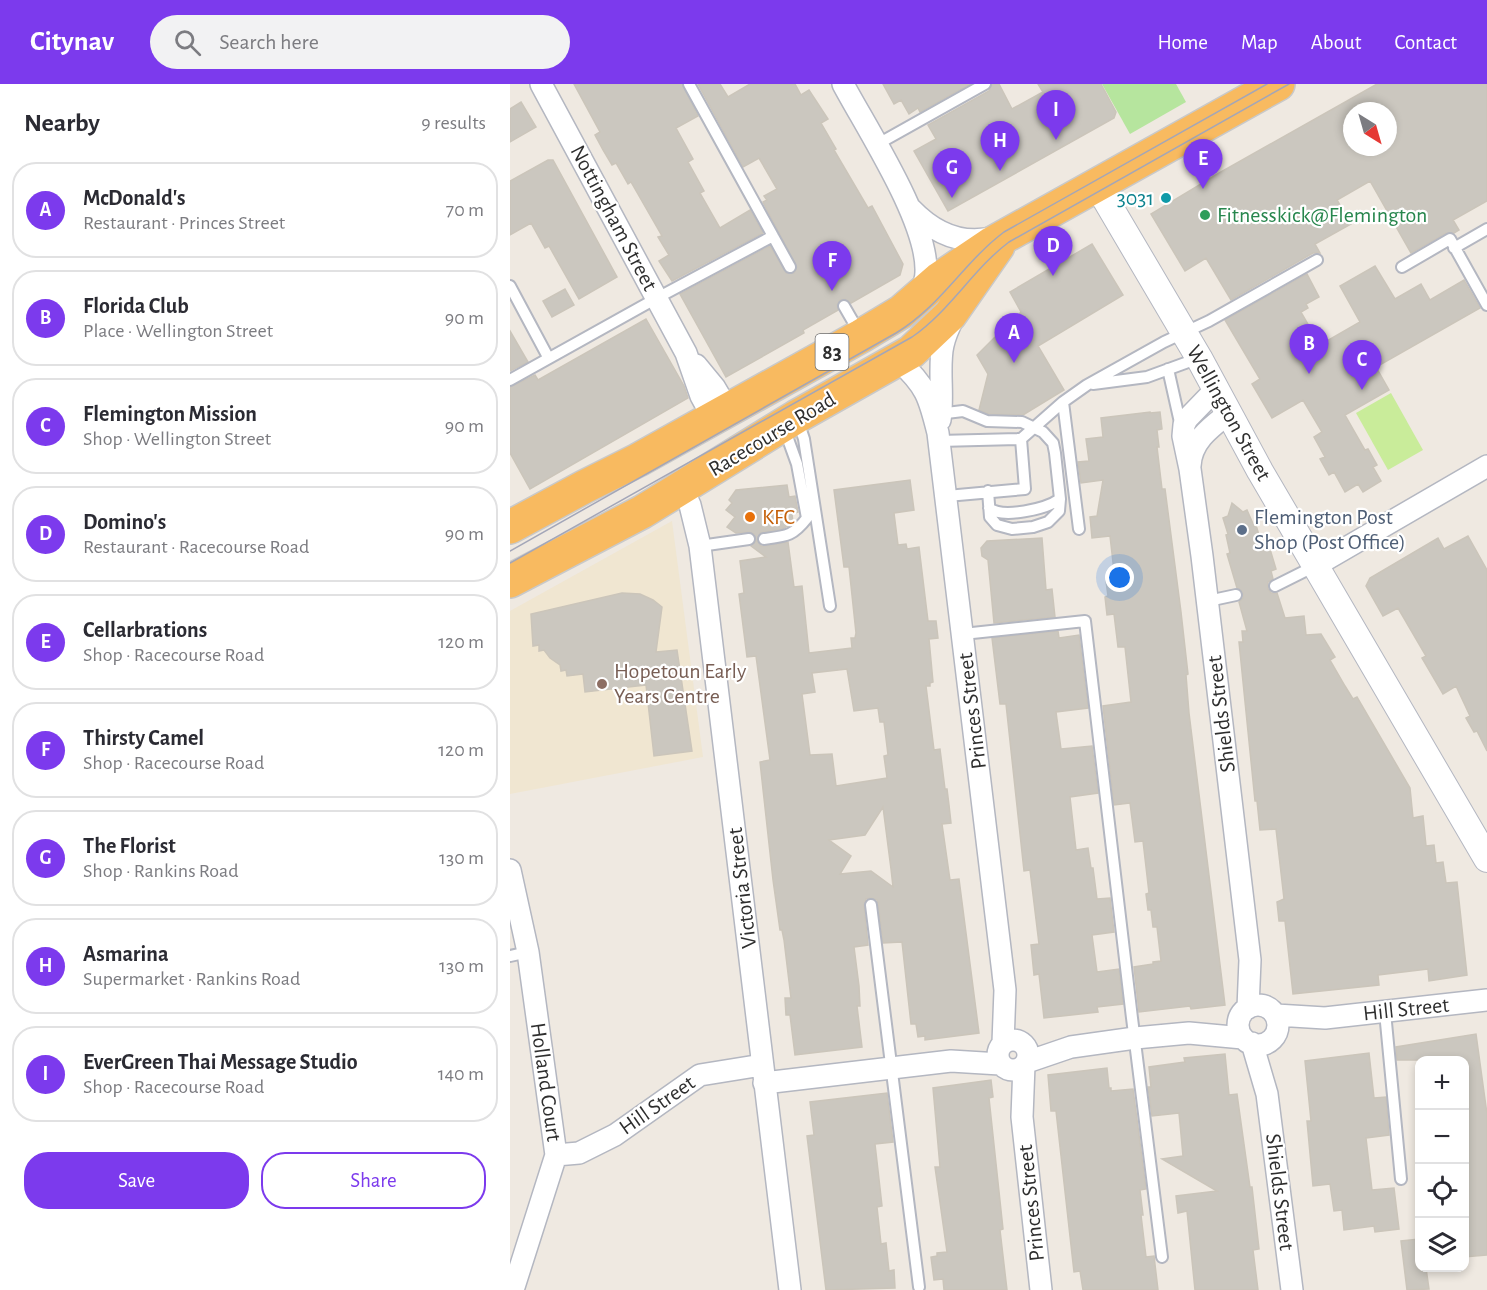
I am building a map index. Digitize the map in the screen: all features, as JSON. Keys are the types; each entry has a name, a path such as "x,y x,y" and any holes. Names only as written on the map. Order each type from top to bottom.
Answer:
{"highway":[{"name":"Racecourse Road","path":"512,521 638,460 861,336 913,302 956,267 1028,222 1278,84"},
{"name":"Racecourse Road","path":"510,581 642,512 789,421 897,360 922,343 942,324 969,290 999,246 1028,222"}],"street":[{"name":"Nottingham Street","path":"541,84 686,353 701,396 721,414"},
{"path":"843,84 910,208 926,265 925,282 913,302"},
{"name":"Wellington Street","path":"1097,185 1199,357 1260,471 1487,859"},
{"path":"910,208 936,231 964,240 984,240 1028,222"},
{"name":"Princes Street","path":"969,290 947,332 943,345 938,426 1041,1290"},
{"name":"Princes Street","path":"897,360 922,384 938,426"},
{"path":"1183,436 1187,419 1216,389"},
{"name":"Shields Street","path":"1190,469 1191,457 1197,443 1209,429 1229,413"},
{"name":"Shields Street","path":"1183,436 1190,469 1208,601 1292,1290"},
{"path":"1315,566 1487,466"},
{"name":"Victoria Street","path":"682,488 690,505 700,546 790,1290"},
{"name":"Holland Court","path":"510,870 519,954 556,1155 513,1290"},
{"name":"Hill Street","path":"556,1155 579,1154 615,1135 700,1075 892,1068 1135,1038 1487,1000"}],"lane":[{"path":"689,84 790,267"},
{"path":"876,146 986,84"},
{"path":"1454,248 1487,229"},
{"path":"510,380 548,357 773,236"},
{"path":"1402,267 1449,239 1487,305"},
{"path":"938,426 1021,439 1063,402 1087,385 1164,342 1185,334 1317,260"},
{"path":"510,286 548,357"},
{"path":"844,306 861,336"},
{"path":"1087,385 1147,377 1199,357"},
{"path":"1168,369 1183,436"},
{"path":"1063,402 1079,529"},
{"path":"938,426 963,411 987,422 1017,422 1035,427 1047,435 1054,447 1060,499 1056,515 1048,522 1033,527 1012,529 997,525 992,520 988,491"},
{"path":"764,539 788,536 797,531 807,518 789,421"},
{"path":"789,421 804,439 830,606"},
{"path":"947,496 1025,489 1021,439"},
{"path":"989,508 1000,513 1039,509 1060,499"},
{"path":"700,546 749,539"},
{"path":"1275,586 1315,566"},
{"path":"1208,601 1236,595"},
{"path":"963,634 1085,621 1162,1257"},
{"path":"871,904 920,1287"},
{"path":"1384,1012 1401,1179"}],"shaded area":[{"name":"Hopetoun Early Years Centre","path":"672,521 703,757 510,794 510,611"}],"green space":[{"path":"1102,84 1176,84 1186,102 1130,134"},
{"path":"1391,393 1423,450 1388,470 1356,413"}],"building":[{"path":"574,84 682,84 698,116 676,128 693,159 688,162 704,191 700,193 720,228 750,210 763,233 672,281 659,261 669,255 658,237 662,236 631,182 628,184 616,163 612,165 603,150 595,135 600,132"},
{"path":"698,84 720,84 728,97 750,84 795,84 801,95 809,90 828,119 821,123 836,149 834,150 868,208 872,206 903,264 900,275 851,303 845,299 840,300 837,305 838,310 803,330 804,333 726,377 680,294 770,246 786,273 794,273 797,267 763,202 767,200 764,196 777,189 759,158 743,167"},
{"path":"883,84 970,84 920,112 918,108 909,114 901,100 894,104"},
{"path":"992,84 999,84 1012,109 1043,92 1038,84 1101,84 1116,112 1114,118 948,211 914,151 936,139 928,125 989,91"},
{"path":"1377,84 1487,84 1487,201 1453,220 1459,230 1446,233 1411,253 1370,181 1337,200 1351,224 1315,244 1320,253 1313,253 1231,300 1206,258 1185,271 1151,214 1343,103 1343,156 1397,156 1397,102 1345,102"},
{"path":"521,102 536,127 510,142 510,109"},
{"path":"548,160 553,160 617,277 579,299 549,246 545,248 531,223 510,235 510,181"},
{"path":"1092,244 1123,295 1038,346 1064,390 1023,415 989,414 979,410 988,374 977,355 995,337 1006,330 1021,312 1010,292"},
{"path":"1375,266 1395,299 1421,284 1430,300 1464,280 1480,308 1376,367 1389,390 1345,415 1365,450 1368,449 1377,465 1373,467 1381,481 1363,492 1358,484 1345,492 1334,472 1329,475 1320,459 1325,457 1314,437 1322,432 1303,400 1272,418 1252,384 1260,379 1225,320 1307,274 1319,297 1306,304 1308,308 1301,312 1320,345 1360,322 1340,286"},
{"path":"565,289 574,305 552,317 543,301"},
{"path":"646,319 684,386 688,398 530,489 510,453 510,387 535,375 538,380"},
{"path":"510,331 528,362 510,371"},
{"path":"1160,412 1162,429 1157,430 1159,447 1157,447 1162,489 1165,489 1181,612 1188,674 1186,675 1189,713 1225,1005 1191,1009 1190,1006 1139,1012 1134,967 1161,961 1157,927 1153,927 1151,910 1148,910 1146,894 1149,893 1143,841 1135,842 1130,803 1114,805 1103,706 1131,702 1125,647 1118,647 1114,614 1107,615 1106,581 1115,580 1110,536 1092,538 1090,517 1097,516 1103,480 1081,483 1078,462 1089,461 1086,439 1103,437 1101,418"},
{"path":"910,480 914,510 894,513 898,545 906,544 907,549 919,547 928,621 936,621 938,638 929,639 933,682 930,686 926,686 934,750 940,749 949,805 951,823 942,824 950,880 959,879 979,1033 925,1040 925,1036 918,1037 916,1024 911,1024 902,942 883,943 878,903 877,900 871,898 866,899 864,905 868,945 854,947 859,986 860,1006 857,1006 862,1047 795,1055 790,1015 786,1015 785,998 791,998 784,940 782,930 780,930 773,880 760,762 770,760 756,656 747,657 739,594 744,593 740,561 766,557 751,546 756,541 754,534 736,533 727,527 735,517 726,510 732,503 729,500 736,490 787,485 789,497 795,496 798,512 792,514 793,523 782,529 760,533 757,541 761,546 788,542 794,587 802,586 809,653 852,648 851,638 855,638 856,633 849,567 844,567 834,490","holes":["847,669 854,711 878,708 880,722 884,722 888,755 884,756 887,778 836,786 832,754 810,755 802,694 815,692 812,673","883,807 891,869 893,887 871,871 840,874 851,856 829,840 865,835"]},
{"path":"1232,503 1243,512 1247,510 1254,526 1256,525 1262,545 1266,543 1268,550 1270,549 1276,569 1271,571 1273,579 1268,582 1268,589 1271,593 1277,593 1285,618 1304,616 1306,635 1321,634 1335,657 1330,660 1345,686 1353,699 1357,697 1410,788 1413,818 1423,816 1426,846 1434,845 1436,863 1443,862 1446,883 1457,882 1467,975 1429,981 1428,969 1378,975 1379,985 1293,994 1285,921 1279,921 1277,902 1284,899 1276,829 1260,830 1257,801 1255,801 1239,642 1243,642 1242,631 1247,631 1239,602 1243,594 1237,588 1227,554 1230,553 1226,535 1228,534 1223,518 1228,516"},
{"path":"1468,536 1487,570 1487,751 1477,731 1474,732 1466,718 1470,716 1456,686 1443,694 1422,658 1426,656 1398,608 1383,616 1366,586 1370,578 1438,538 1444,549"},
{"path":"1042,538 1046,590 1052,589 1055,617 994,623 988,560 982,556 981,548 987,541"},
{"path":"622,593 640,594 662,607 656,652 677,650 692,751 654,756 646,685 585,692 583,674 567,676 566,670 561,671 560,665 544,650 539,651 539,645 533,646 531,614"},
{"path":"1058,631 1059,638 1079,635 1088,708 1056,712 1061,749 1092,746 1098,793 1070,797 1076,850 1088,848 1097,899 1110,898 1114,932 1092,935 1097,972 1119,969 1123,1004 1097,1007 1098,1012 1044,1018 1039,974 1034,975 1031,945 1039,944 1030,870 1024,871 1006,704 1000,704 992,638"},
{"path":"1476,1034 1487,1114 1487,1255 1469,1257 1469,1056 1415,1056 1415,1060 1397,1060 1396,1047"},
{"path":"1369,1053 1374,1098 1386,1097 1389,1135 1366,1138 1372,1190 1394,1188 1399,1229 1375,1232 1374,1226 1344,1230 1342,1210 1334,1211 1330,1184 1313,1186 1307,1121 1311,1121 1305,1061"},
{"path":"1225,1054 1229,1095 1237,1094 1250,1187 1252,1187 1259,1249 1253,1250 1258,1290 1195,1290 1187,1211 1178,1213 1176,1196 1217,1191 1162,1159 1183,1156 1179,1113 1152,1116 1148,1087 1151,1087 1149,1067 1185,1062 1184,1058"},
{"path":"1107,1068 1111,1091 1133,1089 1146,1189 1140,1190 1146,1257 1154,1256 1158,1290 1083,1290 1080,1271 1074,1272 1056,1111 1051,1111 1048,1075"},
{"path":"991,1080 993,1097 989,1098 1007,1290 944,1290 943,1279 934,1280 931,1257 937,1256 937,1253 947,1252 935,1167 940,1167 933,1088"},
{"path":"887,1093 893,1142 875,1144 882,1206 877,1207 881,1244 886,1243 889,1271 894,1270 895,1288 826,1290 807,1136 814,1135 810,1102"},
{"path":"1415,1239 1415,1272 1427,1272 1429,1289 1407,1290 1401,1241"}],"tram line":[{"path":"510,551 896,333 927,310 976,257 1004,232 1267,84"},
{"path":"510,563 912,337 926,327 984,265 1009,242 1289,84"}],"place":[{"name":"EverGreen Thai Message Studio","path":"1056,140"},
{"name":"Asmarina","path":"1000,171"},
{"name":"Cellarbrations","path":"1203,189"},
{"name":"The Florist","path":"952,198"},
{"name":"3031","path":"1166,198"},
{"name":"Fitnesskick@Flemington","path":"1205,215"},
{"name":"Domino's","path":"1053,276"},
{"name":"Thirsty Camel","path":"832,291"},
{"name":"McDonald's","path":"1014,363"},
{"name":"Florida Club","path":"1309,374"},
{"name":"Flemington Mission","path":"1362,390"},
{"name":"KFC","path":"750,517"},
{"name":"Flemington Post Shop (Post Office)","path":"1242,530"},
{"name":"Hopetoun Early Years Centre","path":"602,684"}]}
